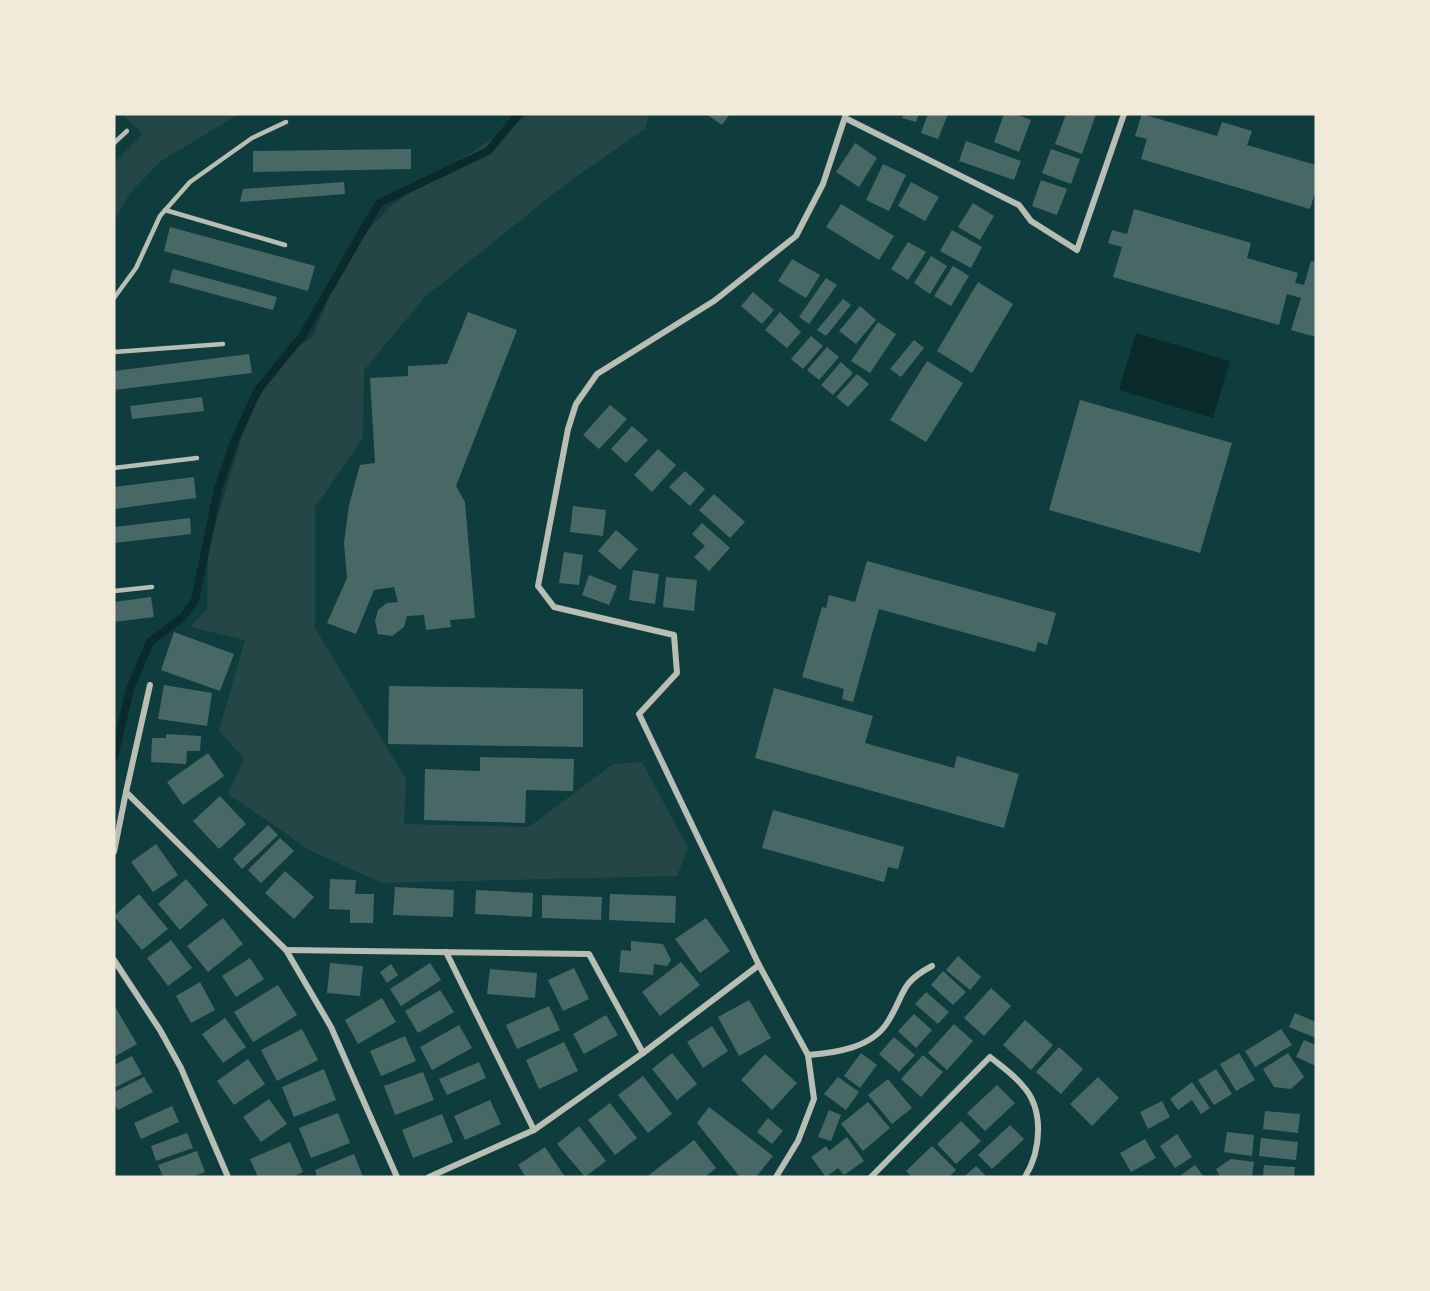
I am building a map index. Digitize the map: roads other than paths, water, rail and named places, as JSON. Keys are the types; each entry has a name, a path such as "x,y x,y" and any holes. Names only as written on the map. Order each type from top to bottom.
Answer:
{"street":[{"path":"776,1177 798,1141 814,1099 808,1055 759,965 639,714 677,673 674,634 554,607 538,586 568,429 576,404 597,374 714,301 796,236 823,184 845,116 1019,204 1031,221 1077,250 1124,114"},
{"path":"114,852 150,685"},
{"path":"126,792 286,950 331,1027 397,1177"},
{"path":"286,950 589,954 643,1053"},
{"path":"446,952 534,1130"},
{"path":"114,960 160,1030 181,1068 228,1177"},
{"path":"429,1177 534,1130 643,1053 759,965"},
{"path":"808,1055 836,1053 866,1041 887,1024 905,985 932,966"},
{"path":"871,1177 990,1057 1024,1086 1036,1111 1039,1136 1031,1167 1025,1177"}],"lane":[{"path":"114,298 136,268 160,216 190,182 252,138 286,122"},
{"path":"114,143 127,131"},
{"path":"165,210 285,245"},
{"path":"114,352 223,344"},
{"path":"114,468 197,458"},
{"path":"114,591 152,587"}],"waterway":[{"path":"114,757 130,689 150,642 183,617 195,600 218,489 234,442 258,390 302,336 379,203 488,151 519,114"}]}
